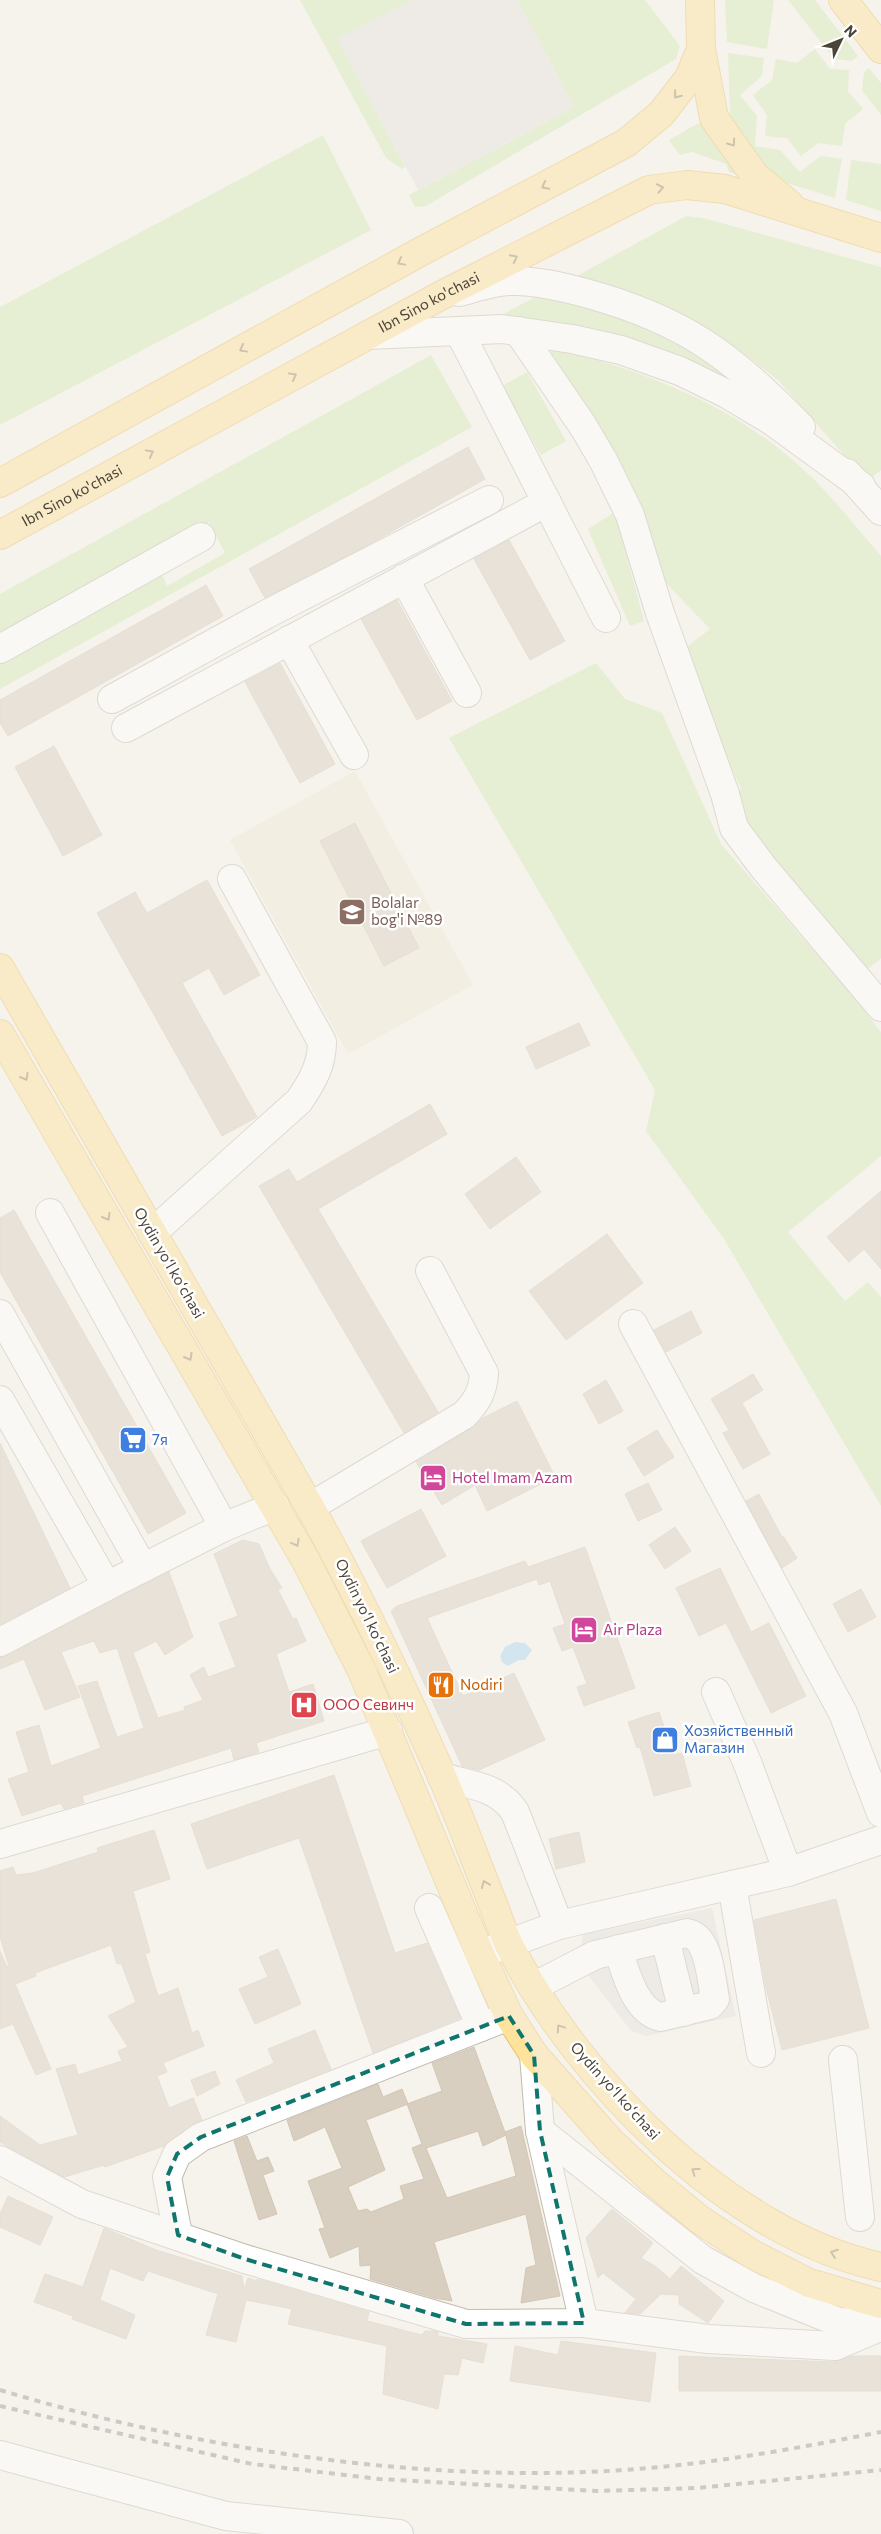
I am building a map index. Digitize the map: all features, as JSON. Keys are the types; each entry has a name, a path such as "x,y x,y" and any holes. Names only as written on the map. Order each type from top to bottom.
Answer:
{"main road":[{"path":"700,0 701,49 714,118 754,176 799,212"},
{"path":"843,0 881,50"},
{"path":"0,483 420,252 626,143 655,120 681,90 689,78 701,49"},
{"name":"Ibn Sino ko'chasi","path":"0,535 440,296 649,190 668,186 706,186 725,190 881,238"},
{"name":"Oydin yoʻl koʻchasi","path":"0,968 310,1507 380,1641 442,1777 508,1943 533,1987 564,2034 638,2120 680,2160 728,2195 808,2243 837,2255 881,2267"},
{"name":"Oydin yoʻl koʻchasi","path":"0,1034 275,1506 362,1671 480,1954 509,2016 534,2055 611,2142 654,2182 699,2219 752,2254 809,2283 881,2304"}],"street":[{"path":"440,296 509,281 543,284 600,298 680,328 719,352 751,377 861,486 881,511"},
{"path":"368,335 460,333 502,329 572,339 621,350 680,371 727,394 772,421 861,486"},
{"path":"518,331 583,426 603,460 630,516 660,613 725,794 734,828 763,867 881,1007"},
{"path":"460,333 606,618"},
{"path":"112,699 265,615 489,500"},
{"path":"126,728 547,502"},
{"path":"0,649 201,537"},
{"path":"404,578 467,693"},
{"path":"265,615 284,642 354,755"},
{"path":"152,1233 299,1101 313,1081 322,1056 322,1042 232,879"},
{"path":"50,1213 224,1527"},
{"path":"310,1507 464,1415 475,1404 483,1388 484,1373 430,1272"},
{"path":"0,1314 143,1568"},
{"path":"633,1324 842,1713 881,1813"},
{"path":"0,1400 9,1438 107,1586"},
{"path":"0,1642 224,1527 275,1506"},
{"path":"716,1692 747,1762 788,1872"},
{"path":"0,1844 388,1731"},
{"path":"442,1777 495,1792 507,1799 516,1812 559,1925"},
{"path":"480,1954 559,1925 788,1872 881,1840"},
{"path":"732,1885 761,2053"},
{"path":"429,1908 481,2027"},
{"path":"442,1938 468,1925"},
{"path":"533,1987 595,1955 618,1949 687,1933 692,1934 700,1941 705,1952 715,1998 710,2005 661,2018 653,2016 643,2007 634,1992 618,1949"},
{"path":"665,1938 683,2012"},
{"path":"178,2235 167,2177 177,2154 201,2137 509,2016"},
{"path":"534,2055 540,2132 584,2323"},
{"path":"844,2060 860,2217"},
{"path":"540,2132 703,2260 754,2288 838,2322 881,2325"},
{"path":"0,2160 82,2204 178,2235 244,2260 466,2324 584,2323 708,2339 835,2346 881,2325"},
{"path":"0,2455 226,2516 399,2534"}],"highlighted area":[{"path":"509,2016 534,2055 540,2131 584,2323 466,2324 245,2259 178,2235 167,2177 177,2154 201,2137"}],"shaded area":[{"path":"412,0 517,0 574,107 418,190 337,39"},
{"name":"Bolalar bog'i №89","path":"355,771 473,985 348,1054 230,840"},
{"path":"712,1908 736,2016 646,2036 631,2031 578,1962 583,1934"}],"green space":[{"path":"300,0 412,0 338,40 405,166 402,169 386,158"},
{"path":"517,0 645,0 680,46 676,59 426,206 415,207 409,195 574,107"},
{"path":"725,0 774,0 767,49 727,42"},
{"path":"788,0 815,0 858,56 852,61 834,59"},
{"path":"815,49 830,69 849,70 848,91 863,109 845,124 842,146 818,143 801,156 787,138 765,136 767,115 753,95 772,80 776,59 797,63"},
{"path":"728,53 764,58 762,76 740,95 757,116 755,146 780,150 800,172 821,156 842,159 835,198 787,183 770,173 734,124 730,114"},
{"path":"869,68 881,83 881,115 862,90 864,72"},
{"path":"697,124 704,124 739,175 729,172 726,164 692,152 680,155 669,140"},
{"path":"323,135 371,230 0,425 0,307"},
{"path":"851,160 881,164 881,211 846,200"},
{"path":"686,216 703,218 881,267 881,470 867,481 778,380 730,343 683,314 647,297 577,276"},
{"path":"537,296 592,309 645,329 694,354 741,387 615,335 556,322 494,319"},
{"path":"551,347 585,356 653,379 718,409 748,427 777,447 805,471 835,502 881,556 881,958 869,968 863,969 740,826 737,797 741,789 680,652 710,629 664,581 553,363"},
{"path":"431,355 472,427 0,689 0,664 162,574 167,586 225,553 209,522 0,637 0,594"},
{"path":"527,372 566,441 541,455 502,386"},
{"path":"615,512 644,621 630,626 588,529"},
{"path":"596,663 625,699 662,713 721,844 850,993 881,1032 881,1156 788,1232 845,1301 868,1282 881,1297 881,1506 724,1239 646,1131 655,1090 449,738"}],"water":[{"path":"515,1642 525,1643 532,1650 525,1660 519,1660 508,1666 502,1662 500,1656 505,1647"}],"building":[{"path":"468,447 485,479 366,546 265,598 249,569"},
{"path":"509,540 565,641 530,660 474,559"},
{"path":"206,585 223,616 8,736 0,723 0,700"},
{"path":"397,600 452,701 417,720 361,619"},
{"path":"280,663 335,764 300,783 245,682"},
{"path":"54,746 102,835 63,856 15,767"},
{"path":"355,823 419,948 384,966 320,841"},
{"path":"207,880 260,975 224,995 209,968 182,983 257,1117 222,1136 97,913 135,892 147,913"},
{"path":"579,1023 590,1045 536,1069 526,1047"},
{"path":"430,1104 447,1134 318,1209 438,1412 404,1433 259,1186 289,1169 297,1182"},
{"path":"516,1157 541,1192 490,1229 465,1194"},
{"path":"881,1191 881,1269 864,1249 849,1262 827,1237"},
{"path":"14,1210 186,1513 148,1534 0,1272 0,1218"},
{"path":"607,1234 643,1283 566,1340 529,1291"},
{"path":"691,1311 702,1333 666,1352 654,1330"},
{"path":"753,1374 763,1390 742,1403 770,1454 743,1469 723,1433 729,1430 711,1399"},
{"path":"606,1380 623,1411 599,1424 583,1394"},
{"path":"517,1401 555,1477 487,1511 475,1485 442,1505 416,1462 472,1428 483,1418"},
{"path":"657,1430 674,1457 644,1476 627,1448"},
{"path":"0,1443 70,1588 0,1624"},
{"path":"648,1483 662,1510 638,1521 625,1494"},
{"path":"759,1494 782,1537 797,1558 782,1568 746,1501"},
{"path":"421,1509 446,1556 387,1588 361,1541"},
{"path":"675,1527 691,1551 665,1569 649,1545"},
{"path":"243,1540 259,1544 270,1569 282,1588 278,1590 293,1619 296,1618 306,1641 276,1654 289,1692 313,1684 324,1721 256,1743 259,1752 234,1760 231,1748 82,1796 84,1803 64,1809 61,1803 22,1816 8,1779 29,1772 16,1732 39,1725 51,1766 101,1748 78,1686 97,1681 117,1737 144,1728 117,1648 100,1653 94,1641 61,1652 80,1697 45,1710 24,1659 0,1669 0,1658 169,1572 193,1637 165,1655 156,1641 133,1653 158,1718 185,1710 184,1707 203,1700 190,1675 204,1667 208,1677 236,1667 219,1623 238,1616 214,1554"},
{"path":"585,1547 635,1688 584,1706 577,1687 587,1684 573,1647 562,1651 553,1628 565,1624 550,1581 539,1585 537,1579 427,1618 463,1696 514,1673 545,1740 479,1770 462,1766 391,1611 397,1606 525,1561 528,1567"},
{"path":"720,1568 751,1632 769,1623 806,1696 771,1713 726,1623 699,1636 676,1588"},
{"path":"861,1589 876,1617 848,1632 833,1604"},
{"path":"659,1712 674,1755 682,1753 691,1786 654,1796 640,1747 637,1748 628,1722"},
{"path":"334,1775 395,1953 427,1943 460,2018 373,2053 299,1838 207,1869 191,1824"},
{"path":"154,1830 170,1879 133,1891 150,1952 145,1954 158,1996 178,1988 192,2033 198,2030 204,2046 163,2063 167,2072 157,2076 169,2108 193,2098 202,2120 192,2124 164,2146 105,2167 104,2165 64,2177 0,2142 0,2116 40,2145 78,2135 56,2069 75,2064 78,2075 122,2061 118,2051 128,2047 108,2016 136,2002 121,1963 117,1964 111,1945 35,1973 36,1976 15,1984 51,2069 36,2075 13,2024 0,2029 0,1951 7,1967 9,1966 0,1937 0,1871 13,1867 16,1875 33,1873 98,1852 97,1848"},
{"path":"579,1832 585,1862 556,1869 549,1839"},
{"path":"836,1899 869,2028 782,2050 766,1988 754,1920"},
{"path":"278,1949 301,2004 255,2024 239,1989 268,1977 259,1957"},
{"path":"315,2030 331,2069 246,2102 236,2080 274,2063 268,2049"},
{"path":"474,2047 505,2133 521,2126 560,2296 521,2303 526,2268 536,2265 526,2214 434,2242 452,2301 434,2298 370,2279 371,2265 360,2266 359,2246 330,2258 319,2229 325,2228 308,2181 342,2168 325,2127 294,2141 287,2120 378,2084 383,2097 402,2089 408,2104 442,2091 432,2063","holes":["407,2104 422,2144 412,2148 424,2179 400,2186 404,2199 371,2212 367,2209 358,2211 348,2187 385,2170 366,2120","478,2131 483,2146 506,2135 516,2176 447,2198 426,2148"]},
{"path":"215,2071 220,2084 197,2096 191,2080"},
{"path":"247,2136 257,2161 268,2157 274,2171 263,2175 277,2214 259,2220 234,2141"},
{"path":"8,2196 53,2217 40,2245 0,2227 0,2214"},
{"path":"612,2209 653,2243 641,2258 655,2266 670,2279 681,2266 724,2301 708,2323 679,2304 679,2295 661,2294 640,2314 625,2313 636,2299 603,2273 598,2278 586,2238"},
{"path":"104,2228 156,2250 242,2276 244,2290 248,2278 257,2281 257,2279 369,2312 367,2321 422,2335 425,2331 436,2331 438,2336 487,2344 483,2363 462,2358 458,2375 444,2374 438,2409 383,2394 387,2346 288,2324 292,2309 246,2300 236,2342 206,2335 218,2294 148,2271 143,2281 110,2268 100,2300 135,2315 126,2339 72,2319 73,2316 34,2302 45,2274 83,2287"},
{"path":"561,2341 656,2353 650,2402 510,2381 515,2346 558,2355"},
{"path":"679,2356 834,2362 851,2356 881,2356 881,2391 679,2391"}],"railway":[{"path":"0,2390 78,2412 242,2447 327,2460 495,2473 579,2472 660,2467 743,2457 881,2432"},
{"path":"0,2406 252,2464 379,2479 597,2491 697,2488 881,2470"}],"place":[{"name":"Bolalar bog'i №89","path":"352,912"},
{"name":"7я","path":"133,1440"},
{"name":"Hotel Imam Azam","path":"433,1478"},
{"name":"Air Plaza","path":"584,1630"},
{"name":"Nodiri","path":"441,1685"},
{"name":"ООО Севинч","path":"304,1705"},
{"name":"Хозяйственный Магазин","path":"665,1740"}]}
